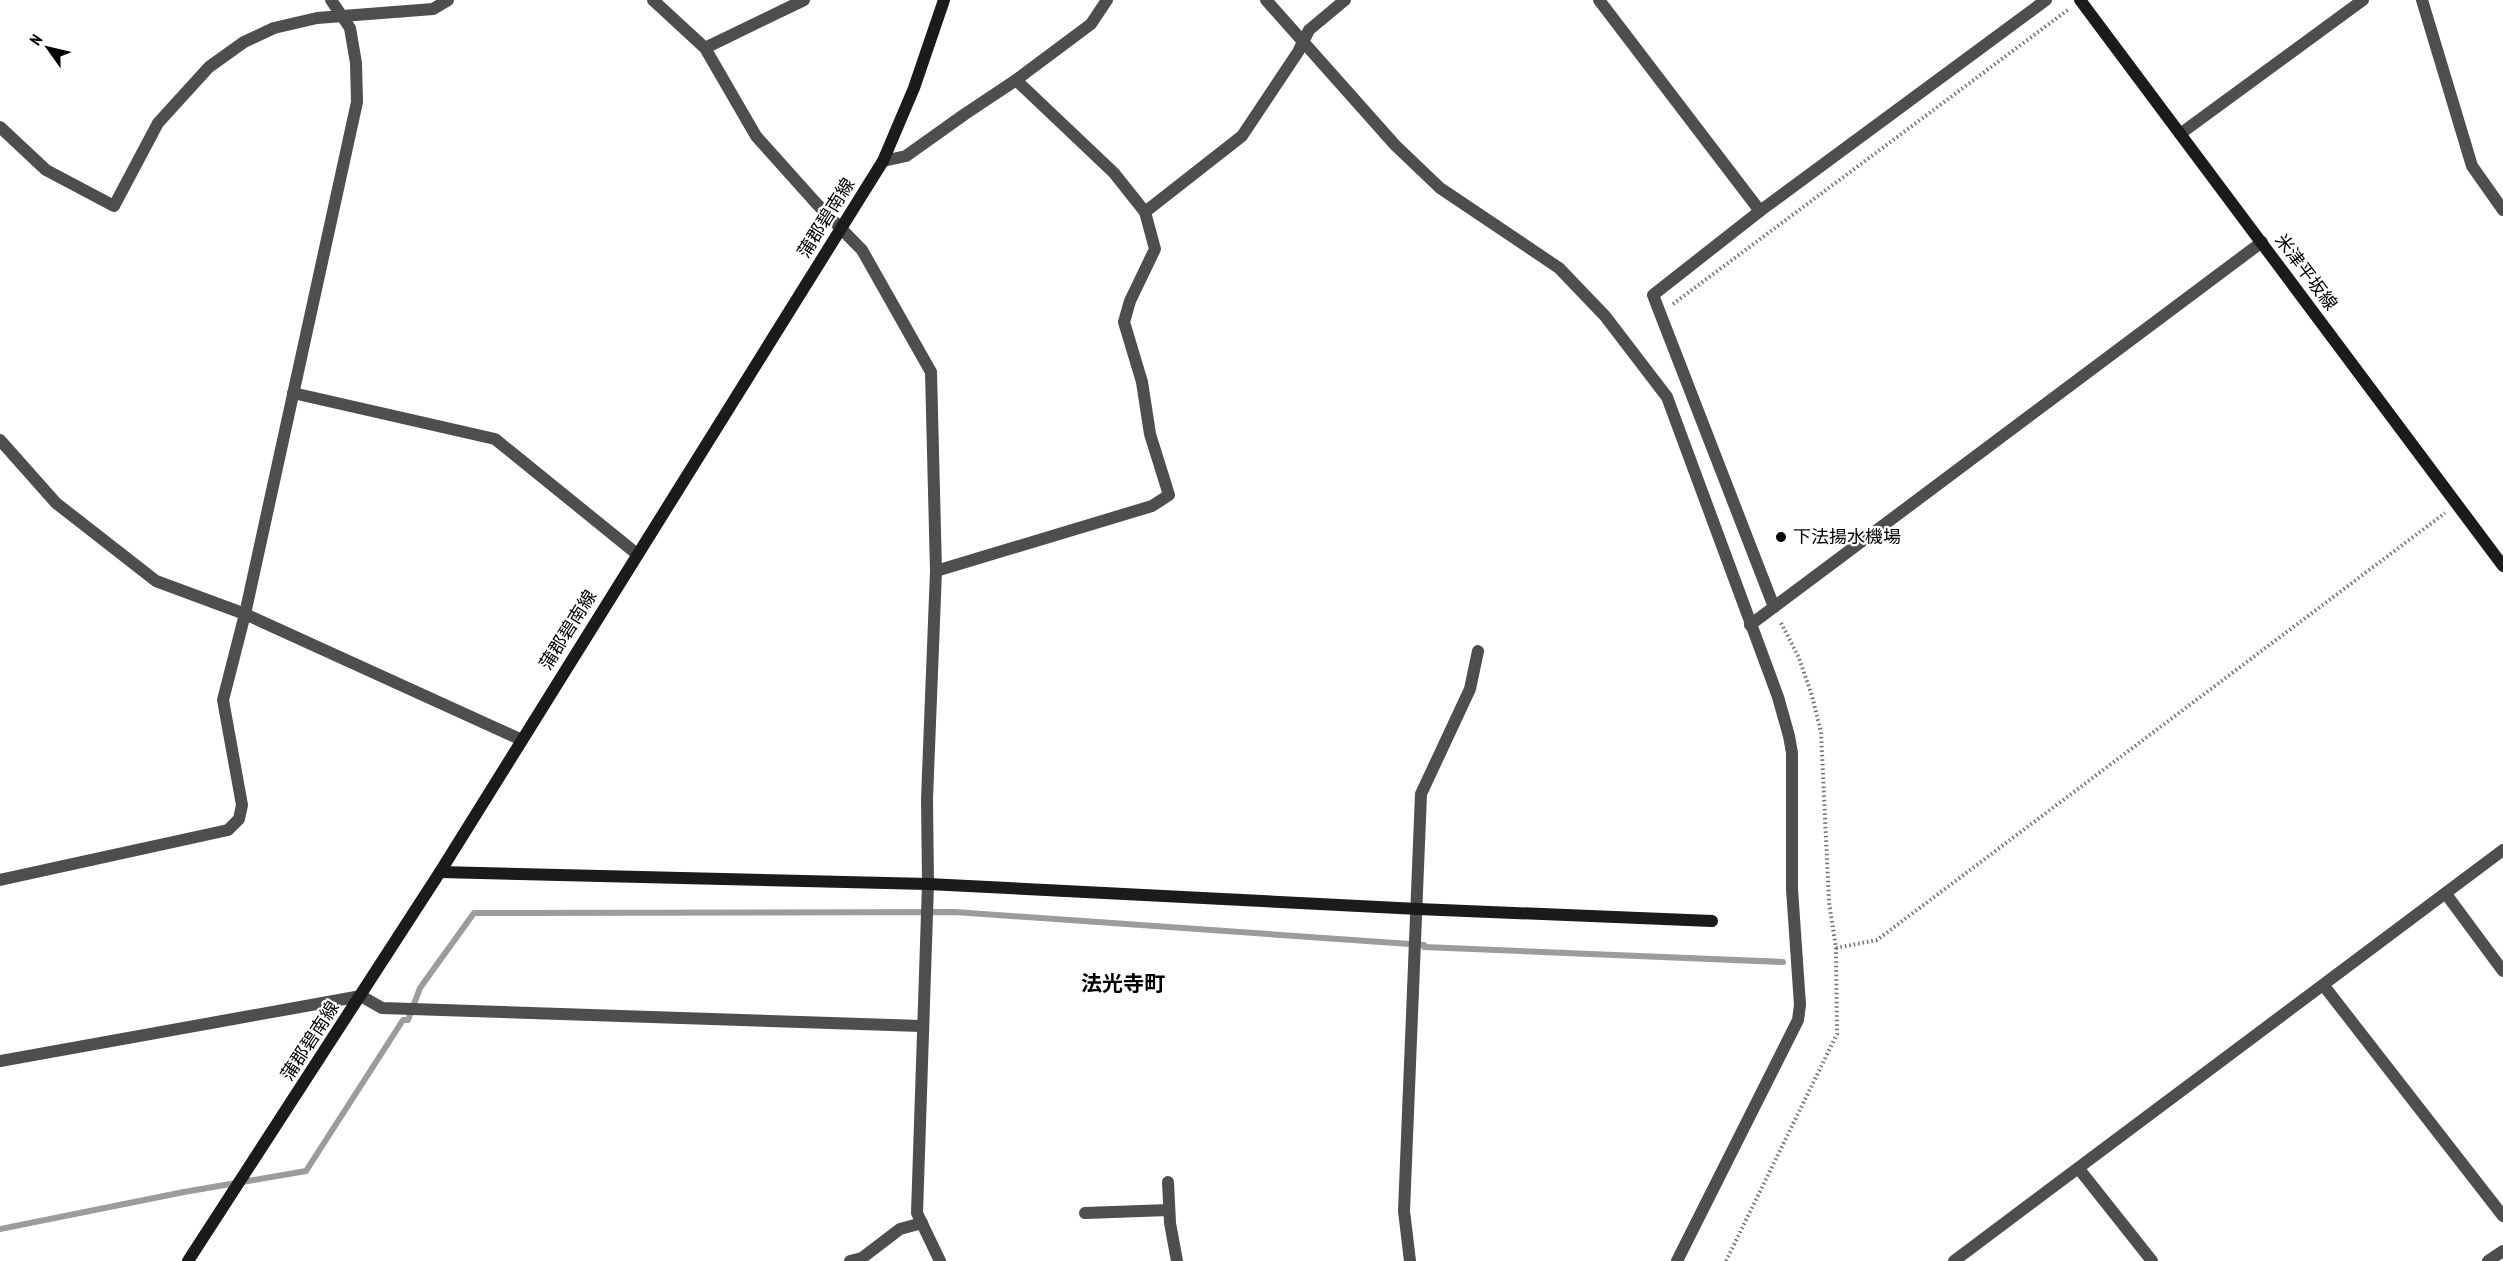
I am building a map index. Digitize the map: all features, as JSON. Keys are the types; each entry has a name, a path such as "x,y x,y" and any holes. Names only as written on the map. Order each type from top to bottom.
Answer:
{"main road":[{"name":"蒲郡碧南線","path":"188,1261 440,872 883,161 914,88 944,0"},
{"name":"米津平坂線","path":"2081,0 2503,566"},
{"path":"440,872 928,884 1418,909 1712,921"}],"street":[{"path":"0,880 228,830 239,819 242,805 223,700 245,614 357,102 356,63 350,28 331,0"},
{"path":"2,134 46,170 114,206 158,123 209,67 244,42 274,28 317,18 344,18 433,9 448,0"},
{"path":"653,0 705,48 756,136 862,250 931,372 936,571 927,799 928,884 921,1026 917,1213 940,1261"},
{"path":"705,48 804,0"},
{"path":"883,161 906,156 1016,80 1091,24 1107,0"},
{"path":"1266,0 1395,145 1440,188 1559,268 1605,316 1667,397 1778,697 1792,753 1792,889 1800,1005 1790,1039 1682,1259"},
{"path":"1145,212 1242,136 1309,30 1345,0"},
{"path":"1599,0 1760,211"},
{"path":"1774,608 1653,295 1760,211 2046,0"},
{"path":"2180,134 2363,0"},
{"path":"2422,0 2472,166 2503,210"},
{"path":"936,571 1152,506 1169,495 1150,434 1142,382 1124,322 1130,302 1155,249 1145,212 1114,173 1016,80"},
{"path":"1750,625 2262,243"},
{"path":"293,393 495,439 637,554"},
{"path":"0,440 56,502 156,581 245,614 522,740"},
{"path":"1410,1261 1404,1211 1418,909 1420,794 1470,688 1478,651"},
{"path":"1954,1261 2503,850"},
{"path":"2446,894 2503,971"},
{"path":"2324,986 2503,1216"},
{"path":"0,1061 361,996 382,1008 921,1026"},
{"path":"2079,1169 2152,1261"},
{"path":"1168,1182 1169,1210 1177,1261"},
{"path":"1085,1213 1169,1210"},
{"path":"850,1261 862,1258 900,1229 922,1223"},
{"path":"2488,1261 2503,1251"}],"path":[{"path":"1659,314 2081,0"},
{"path":"1836,948 1877,940 2457,504"}],"waterway":[{"path":"0,1229 184,1192 306,1171 403,1020 408,1020 420,988 474,913 955,912 1424,945 1424,947 1783,962"}],"place":[{"name":"下法揚水機場","path":"1781,537"}],"district":[{"name":"法光寺町","path":"1123,984"}]}
